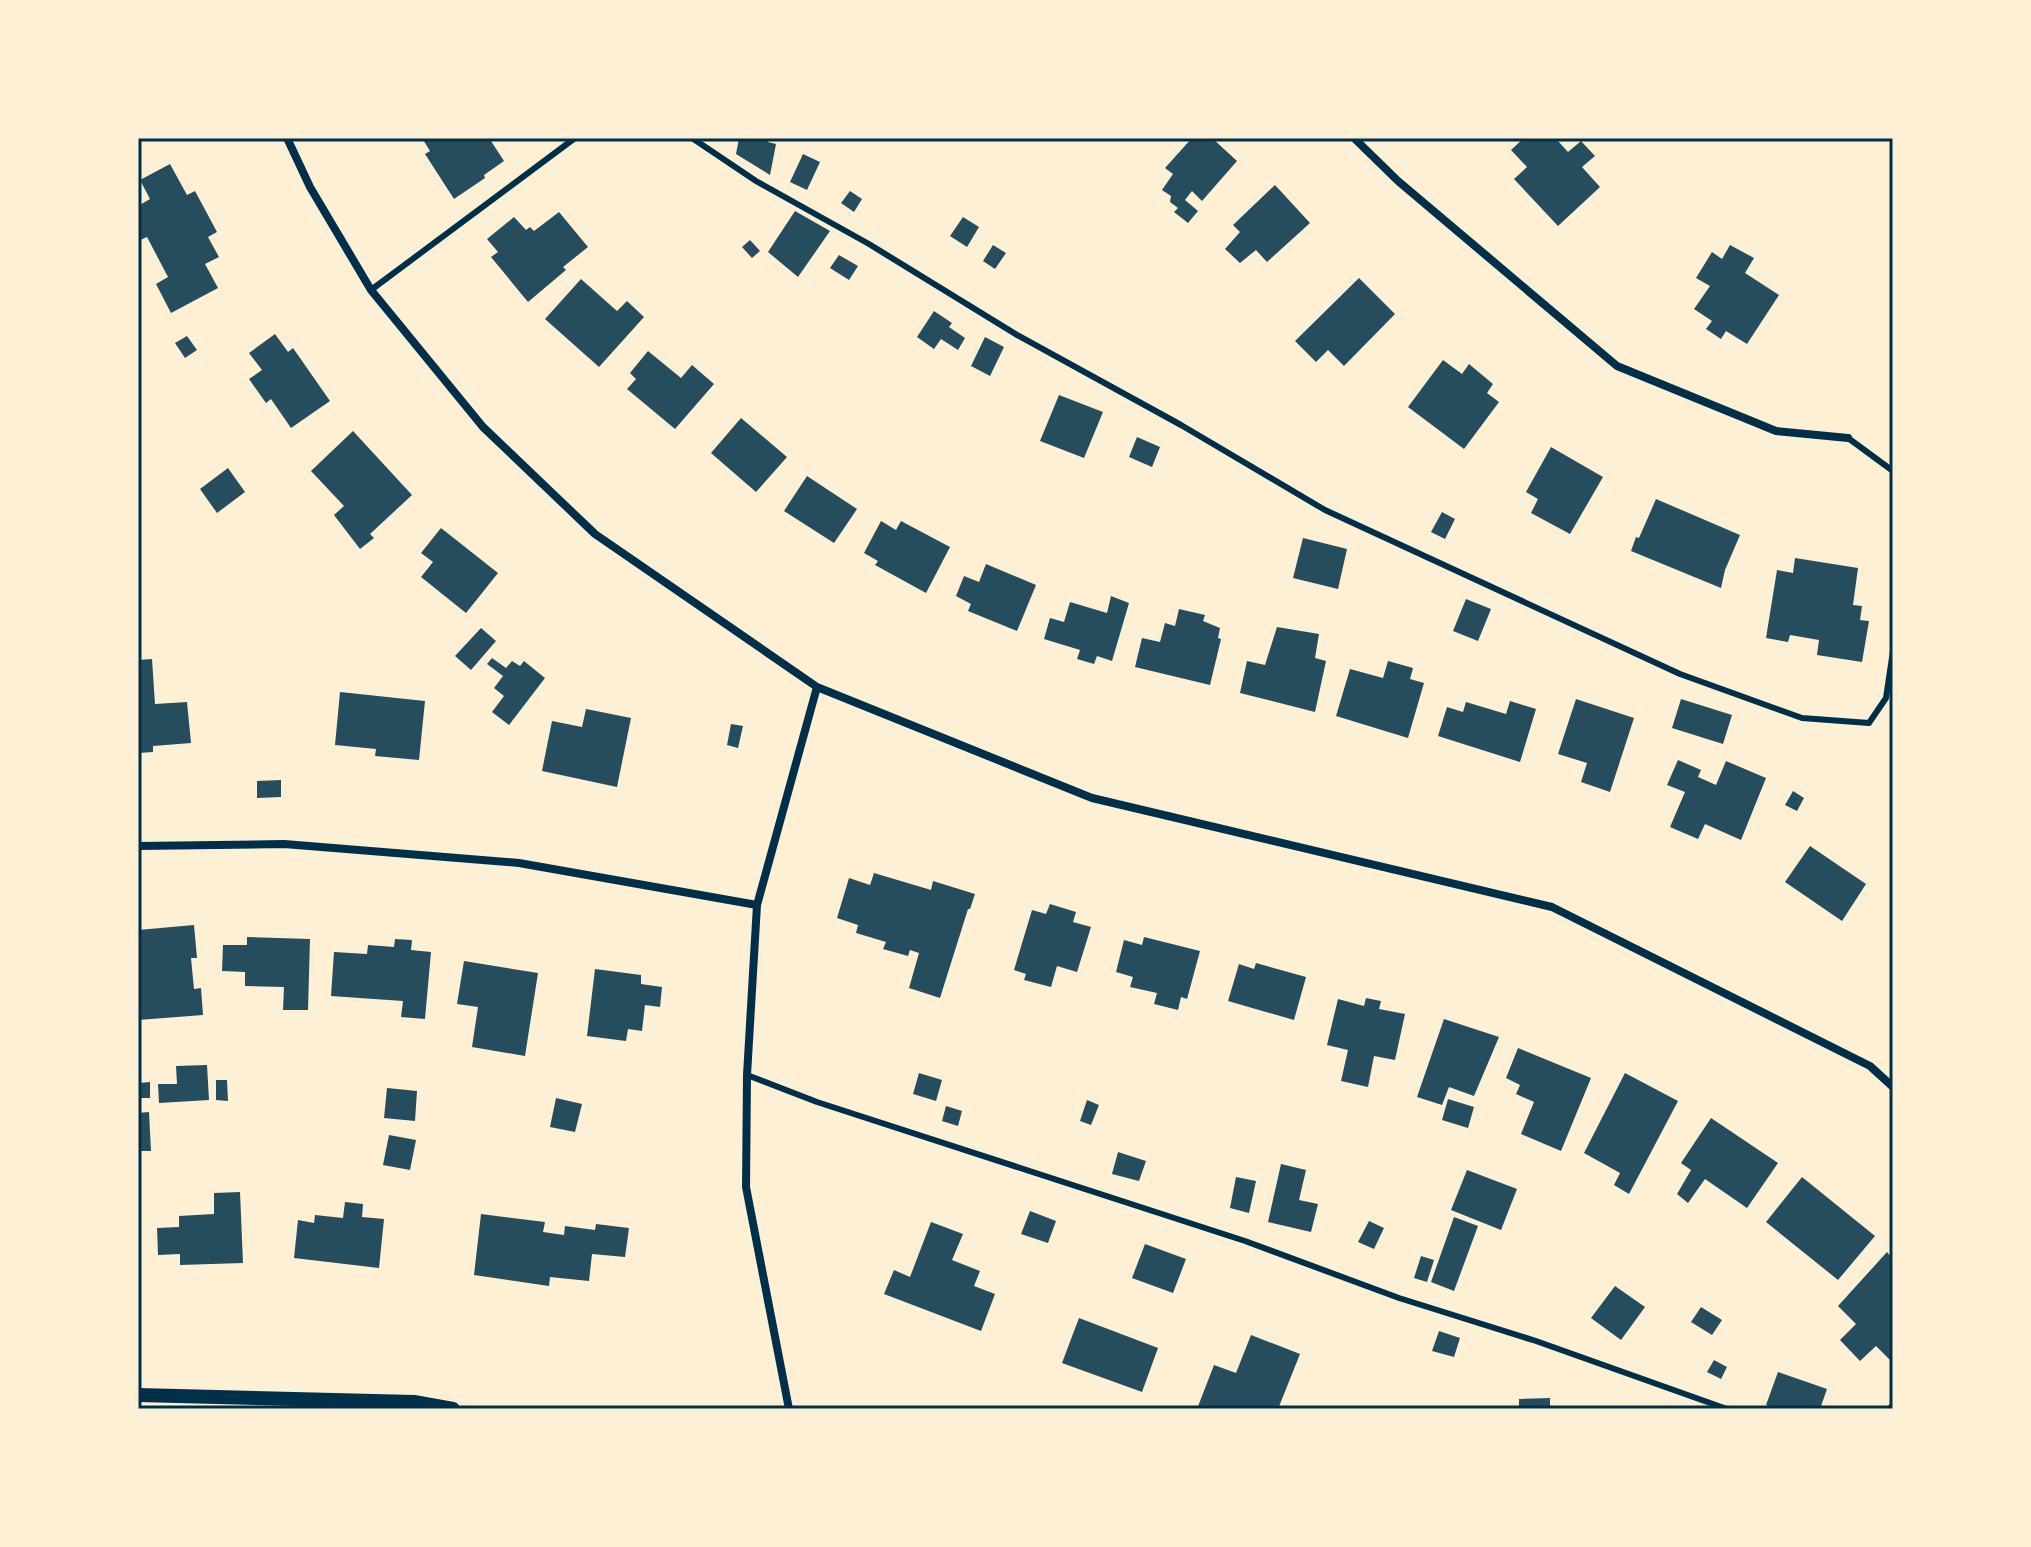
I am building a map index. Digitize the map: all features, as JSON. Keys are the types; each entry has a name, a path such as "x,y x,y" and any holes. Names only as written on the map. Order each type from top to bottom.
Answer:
{"street":[{"path":"287,138 310,187 371,290 483,427 595,534 817,687 1092,798 1552,907 1870,1066 1893,1087"},
{"path":"1354,138 1398,181 1617,366 1776,431 1848,438"},
{"path":"789,1409 746,1187 747,1075 757,905 817,687"},
{"path":"138,846 284,844 519,863 757,905"},
{"path":"138,1395 453,1409"}],"lane":[{"path":"371,290 575,138"},
{"path":"692,138 756,181 869,244 1017,335 1181,425 1325,510 1680,674 1802,718 1869,723 1886,698 1893,651"},
{"path":"1848,438 1893,471"},
{"path":"747,1075 817,1102 1245,1241 1399,1298 1536,1341 1727,1409"}],"building":[{"path":"422,138 489,138 504,161 454,199 425,154 430,151"},
{"path":"739,138 769,138 768,142 776,144 770,175 736,154"},
{"path":"1192,138 1212,138 1237,161 1202,201 1192,191 1185,200 1198,211 1188,223 1174,212 1178,208 1170,202 1171,196 1162,190 1173,174 1165,168"},
{"path":"1524,138 1561,138 1558,141 1568,152 1581,141 1595,156 1582,167 1600,187 1558,226 1514,179 1527,167 1511,150"},
{"path":"803,154 820,162 807,190 790,182"},
{"path":"170,164 187,195 195,191 217,232 208,237 219,257 205,264 218,288 171,313 156,284 168,277 147,237 138,241 138,206 150,199 140,180"},
{"path":"1275,185 1310,223 1267,262 1256,250 1240,263 1225,249 1240,232 1233,225"},
{"path":"850,191 862,199 854,212 841,203"},
{"path":"795,211 830,231 798,277 768,252"},
{"path":"559,212 588,247 528,302 491,257 498,252 487,239 514,217 526,230 530,227 534,231"},
{"path":"963,217 979,227 967,247 950,236"},
{"path":"750,240 760,251 752,258 742,247"},
{"path":"993,245 1006,253 995,269 983,261"},
{"path":"1730,245 1754,258 1745,273 1779,295 1747,344 1726,331 1721,339 1706,329 1712,321 1694,309 1710,286 1696,278 1712,252 1722,259"},
{"path":"839,255 858,266 849,280 830,268"},
{"path":"1359,278 1395,314 1344,366 1328,350 1316,362 1295,341"},
{"path":"581,279 617,311 627,301 644,317 599,367 545,319"},
{"path":"934,311 952,323 949,327 965,338 958,350 941,339 934,349 917,337"},
{"path":"275,334 288,352 293,348 330,401 291,428 271,399 266,403 249,379 262,370 249,353"},
{"path":"187,336 197,350 185,358 175,343"},
{"path":"985,337 1004,347 990,376 971,366"},
{"path":"648,351 681,378 692,365 714,384 675,429 627,389 636,379 630,373"},
{"path":"1443,360 1462,374 1469,364 1493,384 1487,393 1499,402 1464,449 1408,407"},
{"path":"1059,395 1103,412 1084,458 1040,441"},
{"path":"741,418 787,457 756,492 711,453"},
{"path":"353,431 412,495 370,534 374,538 360,549 334,515 344,506 311,471"},
{"path":"1137,437 1160,447 1152,467 1129,457"},
{"path":"1551,447 1603,477 1570,534 1531,513 1538,499 1526,492"},
{"path":"228,468 245,492 217,513 200,489"},
{"path":"807,476 857,509 834,543 784,511"},
{"path":"1656,499 1740,535 1721,588 1631,551"},
{"path":"1442,512 1455,519 1445,539 1431,532"},
{"path":"881,521 896,530 901,521 950,547 926,593 875,565 878,561 864,553"},
{"path":"441,528 498,573 466,613 421,577 433,562 421,553"},
{"path":"1303,538 1347,549 1338,589 1293,578"},
{"path":"1795,558 1858,568 1853,605 1862,606 1860,620 1869,621 1862,662 1817,655 1819,640 1790,635 1788,642 1766,638 1777,570 1793,573"},
{"path":"986,564 1036,585 1017,631 968,611 971,604 956,596 964,576 979,582"},
{"path":"1111,596 1129,603 1112,661 1097,656 1094,664 1077,659 1080,650 1044,639 1050,618 1064,622 1070,602 1107,613"},
{"path":"1466,599 1491,609 1478,641 1453,631"},
{"path":"1179,609 1205,615 1203,621 1220,628 1218,638 1221,639 1210,685 1135,667 1142,638 1160,642 1165,623 1175,626"},
{"path":"1277,627 1319,634 1315,658 1326,661 1315,712 1240,693 1247,661 1265,665"},
{"path":"481,628 496,641 471,670 455,656"},
{"path":"492,658 506,668 512,661 520,666 524,661 545,678 509,725 492,712 504,696 494,688 503,676 487,664"},
{"path":"152,659 155,704 187,702 191,743 153,746 153,752 138,753 138,660"},
{"path":"1388,661 1413,668 1410,679 1424,683 1408,738 1336,716 1350,669 1383,678"},
{"path":"340,692 425,701 419,760 375,756 376,749 335,745"},
{"path":"1576,699 1634,718 1610,792 1581,782 1587,763 1558,754"},
{"path":"1681,699 1732,715 1723,744 1672,728"},
{"path":"1510,701 1536,709 1520,762 1438,736 1447,707 1463,712 1466,702 1506,714"},
{"path":"586,709 631,718 617,787 542,771 552,721 582,727"},
{"path":"731,724 743,726 738,748 727,745"},
{"path":"1678,760 1701,770 1698,777 1716,785 1726,761 1766,778 1741,840 1705,824 1698,839 1670,827 1685,792 1667,785"},
{"path":"281,780 281,797 257,798 257,781"},
{"path":"1793,791 1804,798 1797,811 1785,805"},
{"path":"1810,846 1866,884 1842,921 1785,882"},
{"path":"874,873 931,890 933,881 975,894 940,998 909,988 919,953 910,950 908,956 883,949 886,942 856,933 858,925 837,918 849,878 870,885"},
{"path":"1050,904 1076,912 1073,922 1091,927 1077,972 1057,966 1051,987 1024,980 1026,974 1014,970 1032,910 1046,914"},
{"path":"194,925 197,958 191,958 194,989 201,988 203,1015 138,1020 138,930"},
{"path":"247,937 310,939 308,1010 283,1010 284,987 245,986 245,972 222,971 223,945 247,945"},
{"path":"1144,937 1200,951 1187,999 1181,997 1178,1010 1154,1004 1157,993 1130,987 1133,977 1116,972 1124,940 1142,945"},
{"path":"395,939 412,940 411,950 431,952 425,1019 401,1017 403,1001 331,996 334,952 367,954 368,945 394,947"},
{"path":"464,961 538,973 525,1056 472,1047 478,1007 457,1004"},
{"path":"1256,963 1306,977 1294,1020 1228,1001 1239,964 1254,969"},
{"path":"595,969 641,975 641,984 662,987 660,1007 645,1005 642,1031 628,1029 626,1041 587,1036"},
{"path":"1366,998 1381,1001 1379,1009 1405,1014 1395,1060 1374,1056 1368,1087 1341,1081 1348,1050 1327,1045 1338,999 1364,1006"},
{"path":"1444,1019 1499,1037 1474,1096 1449,1087 1442,1105 1417,1097"},
{"path":"1518,1048 1591,1078 1561,1151 1521,1134 1534,1102 1516,1094 1520,1085 1506,1078"},
{"path":"207,1065 209,1100 159,1103 158,1084 177,1084 176,1066"},
{"path":"919,1073 942,1080 936,1101 913,1094"},
{"path":"1625,1073 1678,1101 1629,1194 1614,1185 1620,1173 1584,1153"},
{"path":"216,1080 227,1080 228,1101 216,1100"},
{"path":"150,1082 150,1098 138,1098 138,1083"},
{"path":"387,1088 417,1091 415,1121 384,1118"},
{"path":"556,1098 582,1104 575,1132 550,1127"},
{"path":"1448,1099 1474,1107 1468,1128 1442,1120"},
{"path":"1087,1100 1099,1105 1091,1125 1080,1121"},
{"path":"946,1106 962,1111 958,1126 942,1121"},
{"path":"149,1112 151,1151 138,1151 138,1113"},
{"path":"1711,1118 1778,1163 1747,1208 1705,1179 1688,1203 1677,1194 1691,1170 1681,1163"},
{"path":"389,1135 416,1140 410,1170 383,1165"},
{"path":"1118,1152 1146,1161 1139,1181 1112,1174"},
{"path":"1281,1164 1306,1170 1299,1200 1318,1204 1311,1232 1268,1222"},
{"path":"1467,1170 1517,1189 1501,1230 1451,1210"},
{"path":"1236,1177 1256,1181 1249,1213 1230,1208"},
{"path":"1802,1177 1875,1236 1838,1280 1766,1222"},
{"path":"240,1192 243,1263 180,1265 180,1254 158,1255 157,1228 179,1227 179,1216 214,1214 214,1193"},
{"path":"345,1202 363,1204 362,1217 384,1219 379,1268 294,1258 298,1220 314,1223 315,1215 343,1218"},
{"path":"1030,1211 1056,1221 1048,1243 1021,1234"},
{"path":"481,1214 545,1222 543,1232 564,1235 565,1226 595,1230 596,1224 629,1228 625,1257 592,1254 589,1281 550,1277 549,1286 474,1275"},
{"path":"1454,1217 1478,1226 1454,1291 1431,1282"},
{"path":"1369,1221 1384,1228 1374,1249 1358,1242"},
{"path":"931,1222 963,1234 952,1260 980,1271 974,1286 995,1294 981,1331 884,1294 894,1270 910,1277"},
{"path":"1145,1244 1186,1259 1173,1293 1132,1278"},
{"path":"1887,1252 1893,1259 1893,1363 1876,1346 1860,1361 1840,1340 1856,1324 1838,1306"},
{"path":"1421,1256 1434,1260 1427,1282 1414,1278"},
{"path":"1615,1286 1645,1307 1621,1340 1591,1318"},
{"path":"1701,1307 1722,1320 1712,1335 1691,1322"},
{"path":"1079,1318 1158,1348 1142,1392 1062,1363"},
{"path":"1439,1331 1460,1338 1454,1357 1432,1351"},
{"path":"1251,1335 1300,1354 1278,1409 1197,1409 1214,1365 1236,1373"},
{"path":"1714,1360 1727,1367 1721,1379 1707,1372"},
{"path":"1778,1372 1827,1389 1820,1409 1776,1409 1766,1405"},
{"path":"1550,1398 1550,1409 1519,1409 1519,1399"}]}
